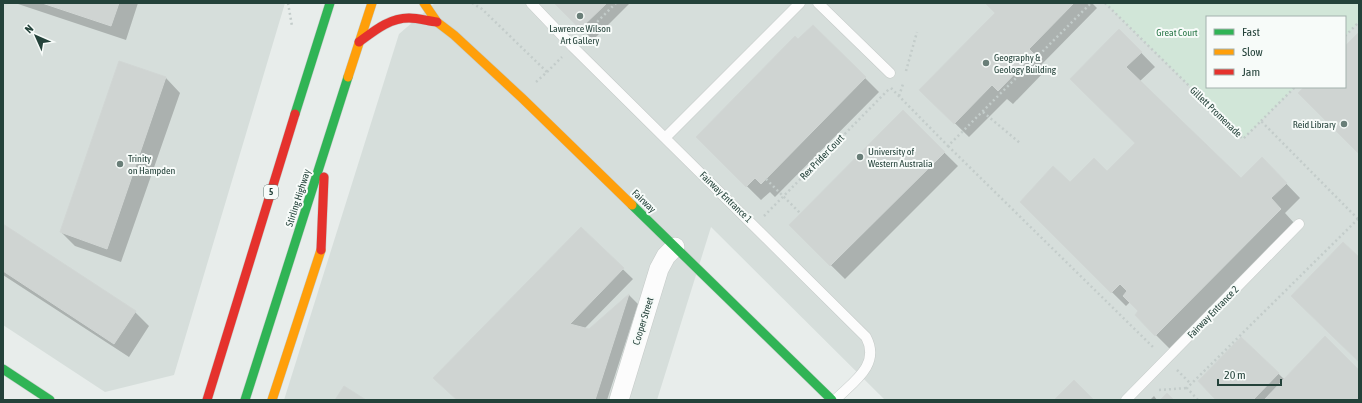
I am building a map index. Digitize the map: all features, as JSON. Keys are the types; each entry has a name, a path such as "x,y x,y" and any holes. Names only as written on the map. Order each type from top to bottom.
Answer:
{"main road":[{"name":"5","path":"207,400 330,3"},
{"name":"Stirling Highway","path":"245,400 372,3"},
{"path":"424,3 437,22"},
{"path":"360,42 386,24 397,19 408,18 437,22"},
{"name":"Fairway","path":"437,22 454,35 522,98 832,400"},
{"path":"272,400 321,252 325,148"},
{"path":"3,368 50,400"},
{"path":"197,400 213,381"}],"street":[{"name":"Cooper Street","path":"619,400 659,269 666,256 675,247"}],"lane":[{"name":"Fairway Entrance 1","path":"531,3 665,138 857,326 868,340 871,355 866,370 835,400"},
{"path":"665,138 800,3"},
{"path":"818,3 890,73"},
{"name":"Fairway Entrance 2","path":"1126,400 1299,224"}],"path":[{"path":"288,3 292,26"},
{"path":"472,3 482,10 547,72"},
{"path":"522,98 616,3"},
{"path":"948,146 1091,3"},
{"name":"Gillett Promenade","path":"1105,3 1244,139 1261,121"},
{"path":"1346,35 1359,22"},
{"path":"905,75 917,32"},
{"path":"903,82 899,97 1166,360"},
{"name":"Rex Prider Court","path":"755,225 890,88 899,97"},
{"path":"1152,390 1187,388 1358,219 1261,121 1294,88"},
{"path":"983,112 1020,143"},
{"path":"766,178 800,213"},
{"path":"1187,388 1198,400"}],"shaded area":[{"name":"Trinity on Hampden","path":"3,3 285,3 174,375 105,392 3,325"},
{"name":"University of Western Australia","path":"435,3 1359,3 1359,400 885,400 711,227 657,400 284,400 399,34"}],"green space":[{"name":"Great Court","path":"1105,3 1359,3 1359,22 1346,35 1346,16 1206,16 1206,88 1294,88 1243,139"}],"building":[{"path":"42,3 119,3 111,26"},
{"name":"Lawrence Wilson Art Gallery","path":"554,3 607,3 580,29"},
{"name":"Geography & Geology Building","path":"985,3 1074,3 1029,49 1034,54 998,91 992,85 954,124 919,90 995,13"},
{"path":"813,25 866,77 761,184 755,178 746,187 696,137 795,36 798,39"},
{"path":"1119,29 1142,52 1126,67 1241,178 1262,157 1287,183 1271,198 1281,209 1155,336 1135,315 1138,311 1123,296 1127,291 1120,284 1111,293 1020,202 1053,166 1070,182 1094,158 1107,171 1135,143 1070,79"},
{"name":"Reid Library","path":"1359,32 1359,154 1298,93 1303,88 1346,88 1346,45"},
{"path":"119,61 166,77 107,249 60,232"},
{"path":"903,110 945,152 830,266 789,225"},
{"path":"3,224 136,311 114,344 3,271"},
{"path":"581,227 624,268 570,324 589,329 629,294 595,400 457,400 433,378"},
{"path":"1343,242 1359,257 1359,362 1291,296"},
{"path":"1325,336 1359,370 1359,400 1264,400"},
{"path":"1241,337 1279,373 1253,400 1216,400 1198,381"},
{"path":"1074,380 1094,400 1054,400"},
{"path":"344,386 366,400 335,400"},
{"path":"1167,393 1174,400 1160,400"}],"traffic: fast":[{"path":"295,114 330,3"},
{"path":"245,400 348,77"},
{"path":"632,205 832,400"},
{"path":"3,369 50,400"}],"traffic: slow":[{"path":"348,77 372,3"},
{"path":"424,3 437,22 454,35 522,98 632,205"},
{"path":"272,400 321,250"}],"traffic: jam":[{"path":"359,42 382,26 395,20 412,18 437,22"},
{"path":"207,400 295,114"},
{"path":"321,250 324,177"}],"place":[{"name":"Lawrence Wilson Art Gallery","path":"580,16"},
{"name":"Geography & Geology Building","path":"986,63"},
{"name":"Reid Library","path":"1344,124"},
{"name":"University of Western Australia","path":"860,157"},
{"name":"Trinity on Hampden","path":"120,164"}]}
